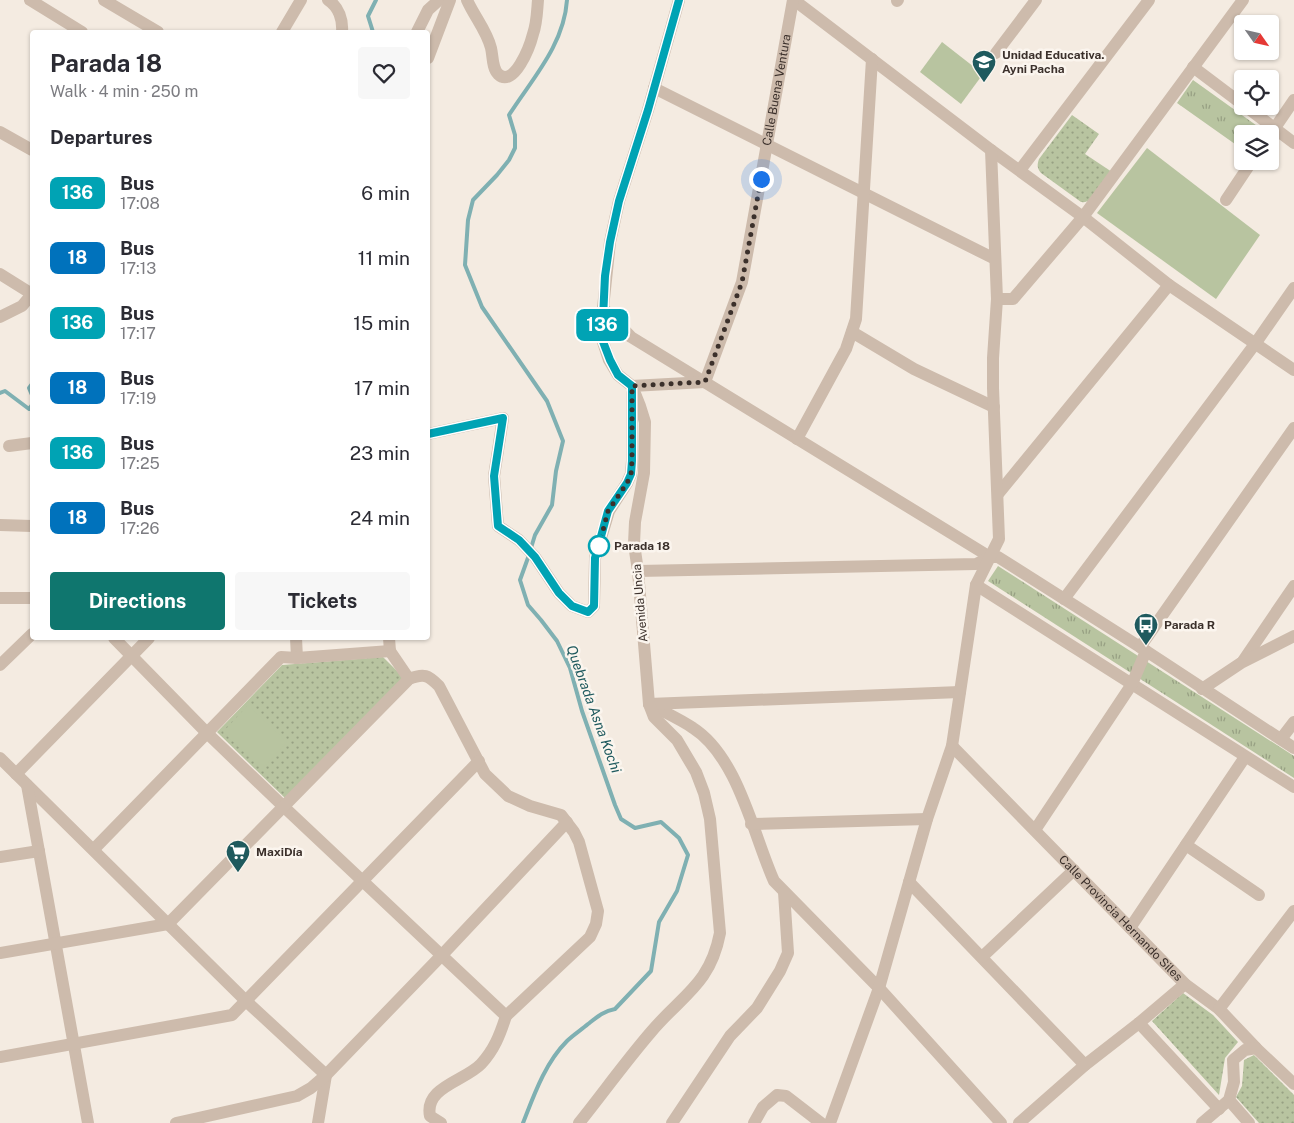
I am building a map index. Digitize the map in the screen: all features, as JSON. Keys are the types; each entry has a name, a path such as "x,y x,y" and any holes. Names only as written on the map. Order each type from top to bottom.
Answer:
{"street":[{"path":"30,0 79,30"},
{"path":"104,0 155,30"},
{"path":"283,30 300,0"},
{"path":"328,0 339,12 342,30"},
{"path":"418,30 428,10 439,0"},
{"path":"430,53 450,0"},
{"path":"467,0 489,41 498,74 510,77 515,73 522,61 534,34 538,0"},
{"name":"Avenida Uncia","path":"579,1123 652,1031 700,982 711,965 720,933 710,819 704,793 696,772 677,740 654,716 649,704 634,544 635,522 644,473 645,422 632,386 618,375 602,339 609,251 619,201 679,0"},
{"path":"794,0 991,150 1083,217 1169,285 1294,370"},
{"name":"Calle Buena Ventura","path":"705,382 742,282 794,0"},
{"path":"996,53 1036,0"},
{"path":"1020,170 1149,0"},
{"path":"997,299 1013,299 1083,217 1243,0"},
{"path":"797,439 846,349 856,319 872,59"},
{"path":"1194,67 1234,97"},
{"path":"654,88 995,259"},
{"path":"1277,125 1294,100"},
{"path":"1254,115 1265,125"},
{"path":"0,132 30,149"},
{"path":"1279,136 1294,143"},
{"path":"830,1123 878,988 927,819 952,746 976,585 994,557 999,539 993,358 997,299 991,150"},
{"path":"1226,200 1246,170"},
{"path":"0,274 30,293"},
{"path":"998,494 1169,285"},
{"path":"1064,599 1255,344 1294,288"},
{"path":"0,317 22,306 30,296"},
{"path":"603,308 631,337 1064,599 1294,748"},
{"path":"852,332 914,369 994,407"},
{"path":"430,434 503,418 494,476 498,526 519,540 535,557 559,593 572,606 588,612 594,606 595,558 608,511 631,474 632,386 705,382"},
{"path":"1035,830 1132,684 1143,649 1294,428"},
{"path":"9,446 30,443"},
{"path":"0,525 30,526"},
{"path":"638,571 976,564 994,557"},
{"path":"976,585 1294,787"},
{"path":"1241,663 1294,586"},
{"path":"0,598 30,598"},
{"path":"0,664 30,636"},
{"path":"1202,689 1241,663 1294,636"},
{"path":"116,640 207,733 506,1016"},
{"path":"16,774 148,640"},
{"path":"296,640 297,658"},
{"path":"389,640 390,651 409,679"},
{"path":"94,849 281,657 297,658 390,651"},
{"path":"0,953 168,924 409,679 419,675 430,677 440,686 485,774 508,796 530,806 561,815 567,822 580,842 598,911 596,924 590,937 506,1016 500,1036 492,1051 479,1066 432,1097 428,1108 430,1116 441,1123"},
{"path":"649,704 960,692"},
{"path":"649,704 694,728 711,744 732,775 774,880 878,988 1001,1123"},
{"path":"1280,740 1294,722"},
{"name":"Calle Provincia Hernando Siles","path":"952,746 1185,984 1219,1009 1294,1084"},
{"path":"1130,928 1245,757"},
{"path":"0,758 246,1001 326,1075"},
{"path":"0,1056 232,1015 479,762"},
{"path":"27,785 88,1123"},
{"path":"752,824 927,819"},
{"path":"176,1123 297,1096 311,1088 442,956 567,822"},
{"path":"1186,845 1259,895"},
{"path":"0,858 39,851"},
{"path":"982,957 1074,870"},
{"path":"909,882 1085,1065"},
{"path":"672,1123 730,1036 758,1008 780,971 788,953 784,892"},
{"path":"1219,1009 1294,911"},
{"path":"1019,1123 1085,1065 1185,984"},
{"path":"1139,1023 1219,1109"},
{"path":"1202,1123 1229,1100 1234,1082 1233,1060 1245,1050 1256,1048"},
{"path":"318,1123 326,1075"},
{"path":"754,1123 763,1107 777,1095 786,1096 821,1123"},
{"path":"1229,1100 1249,1123"}],"green space":[{"path":"942,42 983,74 961,104 920,72"},
{"path":"1193,80 1234,109 1234,115 1242,115 1256,125 1234,125 1234,143 1177,103"},
{"path":"1072,115 1099,134 1085,154 1112,172 1099,192 1086,202 1081,202 1041,173 1038,166 1039,159"},
{"path":"1147,148 1260,235 1216,299 1097,213"},
{"path":"998,566 1294,756 1294,778 988,581"},
{"path":"383,657 404,678 287,800 217,732 282,665"},
{"path":"248,705 287,742 262,769 223,732"},
{"path":"1183,993 1213,1015 1238,1042 1225,1058 1219,1095 1152,1021"},
{"path":"1254,1055 1294,1095 1294,1123 1259,1123 1236,1097 1242,1086 1244,1060"}],"waterway":[{"path":"372,30 368,16 376,0"},
{"name":"Quebrada Asna Kochi","path":"531,548 535,535 552,505 556,471 563,441 547,401 482,307 465,265 468,220 473,200 497,175 509,160 515,148 515,135 509,115 546,61 560,32 567,0"},
{"path":"30,387 30,390"},
{"path":"0,393 5,391 29,409 30,408"},
{"name":"Quebrada Asna Kochi","path":"523,1123 546,1069 559,1050 569,1039 594,1019 615,1009 651,971 659,922 677,891 688,855 679,838 661,822 635,828 621,819 582,711 570,668 557,641 528,605 520,580 529,555"}],"bus line":[{"name":"136","path":"430,434 503,418 494,476 498,526 519,540 535,557 559,593 572,606 588,612 594,606 595,558 605,529 608,511 627,483 631,474 632,461 632,386 618,375 602,339 605,276 610,242 619,201 648,110 679,0"}],"place":[{"name":"Unidad Educativa. Ayni Pacha","path":"984,83"},
{"name":"Parada 18","path":"599,546"},
{"name":"Parada R","path":"1146,646"},
{"name":"MaxiDía","path":"238,873"}],"route":[{"path":"599,546 605,529 608,511 621,493 631,474 632,386 705,382 742,282 761,179"}]}
